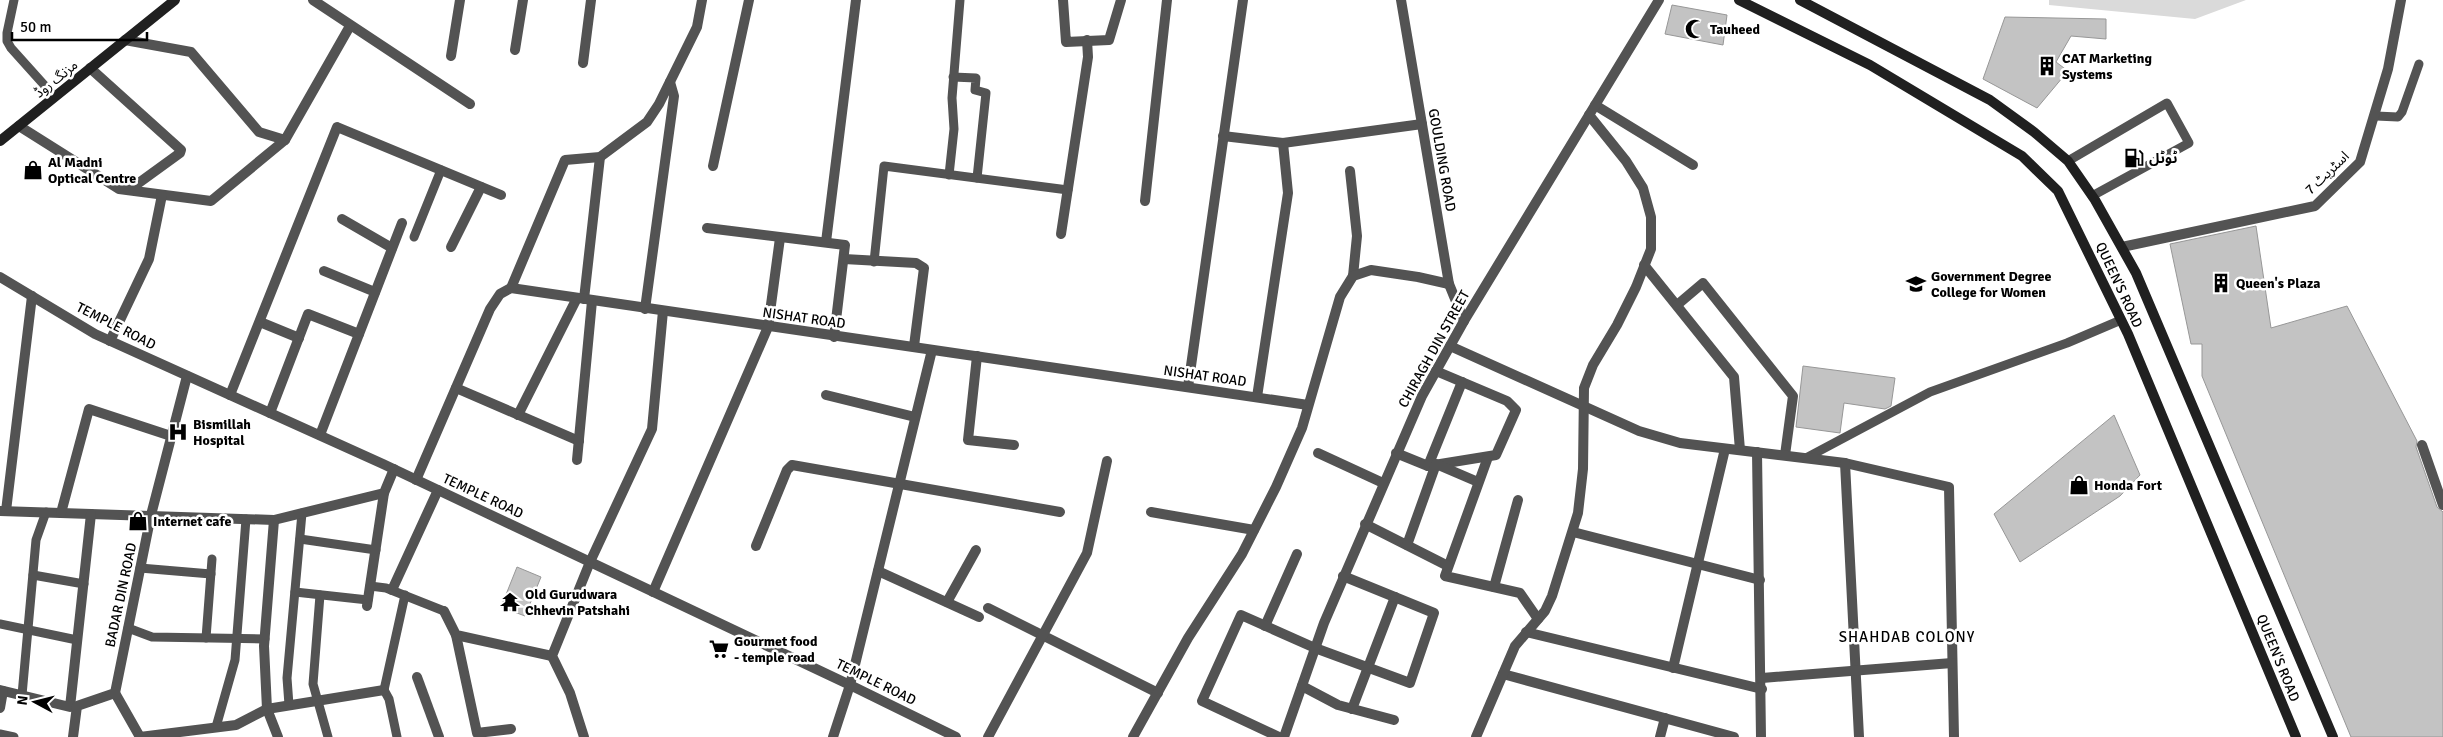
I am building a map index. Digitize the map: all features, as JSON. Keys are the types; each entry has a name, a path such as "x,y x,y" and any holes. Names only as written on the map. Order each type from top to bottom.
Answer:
{"main road":[{"name":"مزنگ روڈ","path":"0,141 175,0"},
{"name":"QUEEN'S ROAD","path":"1739,0 1870,65 2022,156 2058,191 2121,320 2296,737"},
{"name":"QUEEN'S ROAD","path":"1800,0 1990,100 2034,132 2068,161 2092,196 2136,273 2333,737"}],"street":[{"path":"313,0 470,104"},
{"path":"451,56 460,0"},
{"path":"515,50 523,0"},
{"path":"582,63 592,0"},
{"path":"416,480 490,309 500,294 511,288 565,160 600,157 647,122 670,82 697,27 702,0"},
{"path":"713,166 749,0"},
{"path":"826,242 856,0"},
{"path":"1063,0 1066,42 1109,40 1121,0"},
{"path":"1145,201 1167,0"},
{"path":"1188,387 1243,0"},
{"name":"GOULDING ROAD","path":"1401,0 1449,284 1464,322"},
{"name":"CHIRAGH DIN STREET","path":"1284,737 1315,648 1343,576 1422,396 1464,322 1659,0"},
{"name":"اسٹریٹ 7","path":"2122,248 2315,206 2360,162 2376,116 2388,70 2401,0"},
{"path":"19,126 120,189 210,201 285,140 350,26"},
{"path":"125,40 191,52 259,132 285,140"},
{"path":"1061,234 1088,57 1086,40"},
{"path":"90,68 181,150 180,153 129,190"},
{"path":"645,309 674,96 670,82"},
{"path":"1595,105 1693,165"},
{"path":"1476,737 1516,646 1545,611 1552,596 1578,513 1583,469 1582,405 1584,388 1593,365 1617,325 1651,249 1651,216 1643,188 1626,162 1589,115"},
{"path":"1224,136 1283,143 1422,124"},
{"path":"230,395 337,127 501,195"},
{"path":"1257,397 1288,194 1283,143"},
{"path":"577,460 584,299 600,157"},
{"path":"1133,737 1254,530 1302,428 1340,297 1353,276 1357,236 1350,171"},
{"path":"451,247 481,187"},
{"path":"110,341 149,259 162,195"},
{"path":"342,219 392,248"},
{"path":"320,435 402,223"},
{"path":"707,228 845,245 834,337"},
{"path":"653,592 768,327 780,238"},
{"path":"844,259 916,263 924,268 914,346"},
{"path":"1644,266 1734,377 1740,450"},
{"path":"1353,276 1371,270 1449,284"},
{"path":"324,271 375,292"},
{"name":"TEMPLE ROAD","path":"0,277 95,334 394,469 850,684 956,737"},
{"path":"1677,305 1703,283 1793,396 1786,455"},
{"name":"NISHAT ROAD","path":"511,288 834,337 914,346 1308,405"},
{"path":"32,296 3,511 274,520 384,493"},
{"path":"518,415 584,299"},
{"path":"584,737 570,693 552,656 590,562 652,429 663,311"},
{"path":"270,413 308,314 359,334"},
{"path":"260,322 299,338"},
{"path":"1450,346 1639,431 1680,443 1845,462 1949,487 1954,737"},
{"path":"833,737 850,684 932,350"},
{"path":"977,356 968,440 1014,445"},
{"path":"1432,465 1496,455 1516,410 1507,401 1436,371"},
{"name":"BADAR DIN ROAD","path":"115,693 151,515 187,376"},
{"path":"1407,545 1432,465 1462,382"},
{"path":"456,388 579,441"},
{"path":"826,395 915,417"},
{"path":"61,513 89,409 171,436"},
{"path":"2422,445 2443,504"},
{"path":"1673,668 1725,449"},
{"path":"1757,452 1762,737"},
{"path":"1318,453 1383,483"},
{"path":"1396,453 1478,482"},
{"path":"1488,457 1445,576 1520,593 1538,619"},
{"path":"988,737 1087,553 1107,461"},
{"path":"1845,462 1859,737"},
{"path":"756,546 787,470 792,465 1060,512"},
{"path":"367,603 384,493 394,469"},
{"path":"392,590 438,490"},
{"path":"1494,587 1518,500"},
{"path":"1151,512 1254,530"},
{"path":"0,708 2,690 70,707 91,514"},
{"path":"274,520 265,639 267,709 278,737"},
{"path":"1365,524 1448,566"},
{"path":"1573,532 1760,580"},
{"path":"947,602 976,550"},
{"path":"1265,626 1297,554"},
{"path":"878,572 979,616"},
{"path":"1278,737 1202,701 1241,615 1315,648 1410,684 1434,613 1343,576"},
{"path":"1352,709 1395,597"},
{"path":"988,608 1158,693"},
{"path":"444,611 456,635 477,732 511,729"},
{"path":"1526,632 1762,689"},
{"path":"456,635 552,656"},
{"path":"1762,678 1952,663"},
{"path":"1503,674 1734,737"},
{"path":"416,677 439,737"},
{"path":"1302,686 1338,705 1394,720"},
{"path":"73,737 77,706 115,693 140,737 236,725 267,709 384,690"},
{"path":"1660,737 1665,718"}],"lane":[{"path":"14,0 7,41 11,48 55,97"},
{"path":"949,175 954,129 953,76 960,0"},
{"path":"2376,116 2398,117 2402,112 2419,64"},
{"path":"953,76 976,78 975,90 986,93 977,178"},
{"path":"2068,161 2167,103 2189,143 2092,196"},
{"path":"874,262 884,166 1068,190"},
{"path":"414,237 441,170"},
{"path":"1806,458 1930,392 2066,343 2121,320"},
{"path":"22,695 36,540 46,512"},
{"path":"289,705 287,678 302,513"},
{"path":"216,727 235,660 246,519"},
{"path":"300,539 376,550"},
{"path":"206,638 212,559"},
{"path":"140,568 211,574"},
{"path":"33,575 84,584"},
{"path":"370,586 392,590 444,611"},
{"path":"295,592 367,603"},
{"path":"320,595 313,684 316,701 328,737"},
{"path":"397,737 389,699 384,690 405,595"},
{"path":"0,624 77,640"},
{"path":"128,628 152,637 265,639"},
{"path":"0,734 14,737"}],"shaded area":[{"path":"2049,0 2246,0 2195,19 2049,5"}],"building":[{"name":"Tauheed","path":"1672,5 1727,15 1723,45 1665,34"},
{"path":"2005,17 2106,19 2106,39 2071,36 2056,62 2068,71 2037,108 1983,79"},
{"path":"2256,226 2271,328 2347,306 2417,441 2416,447 2437,507 2443,512 2443,737 2351,737 2202,376 2202,344 2191,344 2170,244"},
{"path":"1803,366 1895,378 1891,406 1885,409 1844,403 1840,433 1796,427"},
{"name":"Honda Fort","path":"2114,415 2140,475 2120,496 2020,562 1994,514"},
{"name":"Old Gurudwara Chhevin Patshahi","path":"517,567 541,577 525,616 501,607"}],"place":[{"name":"Tauheed","path":"1695,29"},
{"name":"CAT Marketing Systems","path":"2047,66"},
{"name":"ٹوٹل","path":"2134,158"},
{"name":"Al Madni Optical Centre","path":"33,170"},
{"name":"Queen's Plaza","path":"2221,283"},
{"name":"Government Degree College for Women","path":"1916,284"},
{"name":"Bismillah Hospital","path":"178,432"},
{"name":"Honda Fort","path":"2079,485"},
{"name":"Internet cafe","path":"138,521"},
{"name":"Old Gurudwara Chhevin Patshahi","path":"510,602"},
{"name":"Gourmet food - temple road","path":"719,649"}],"district":[{"name":"SHAHDAB COLONY","path":"1907,637"}]}
